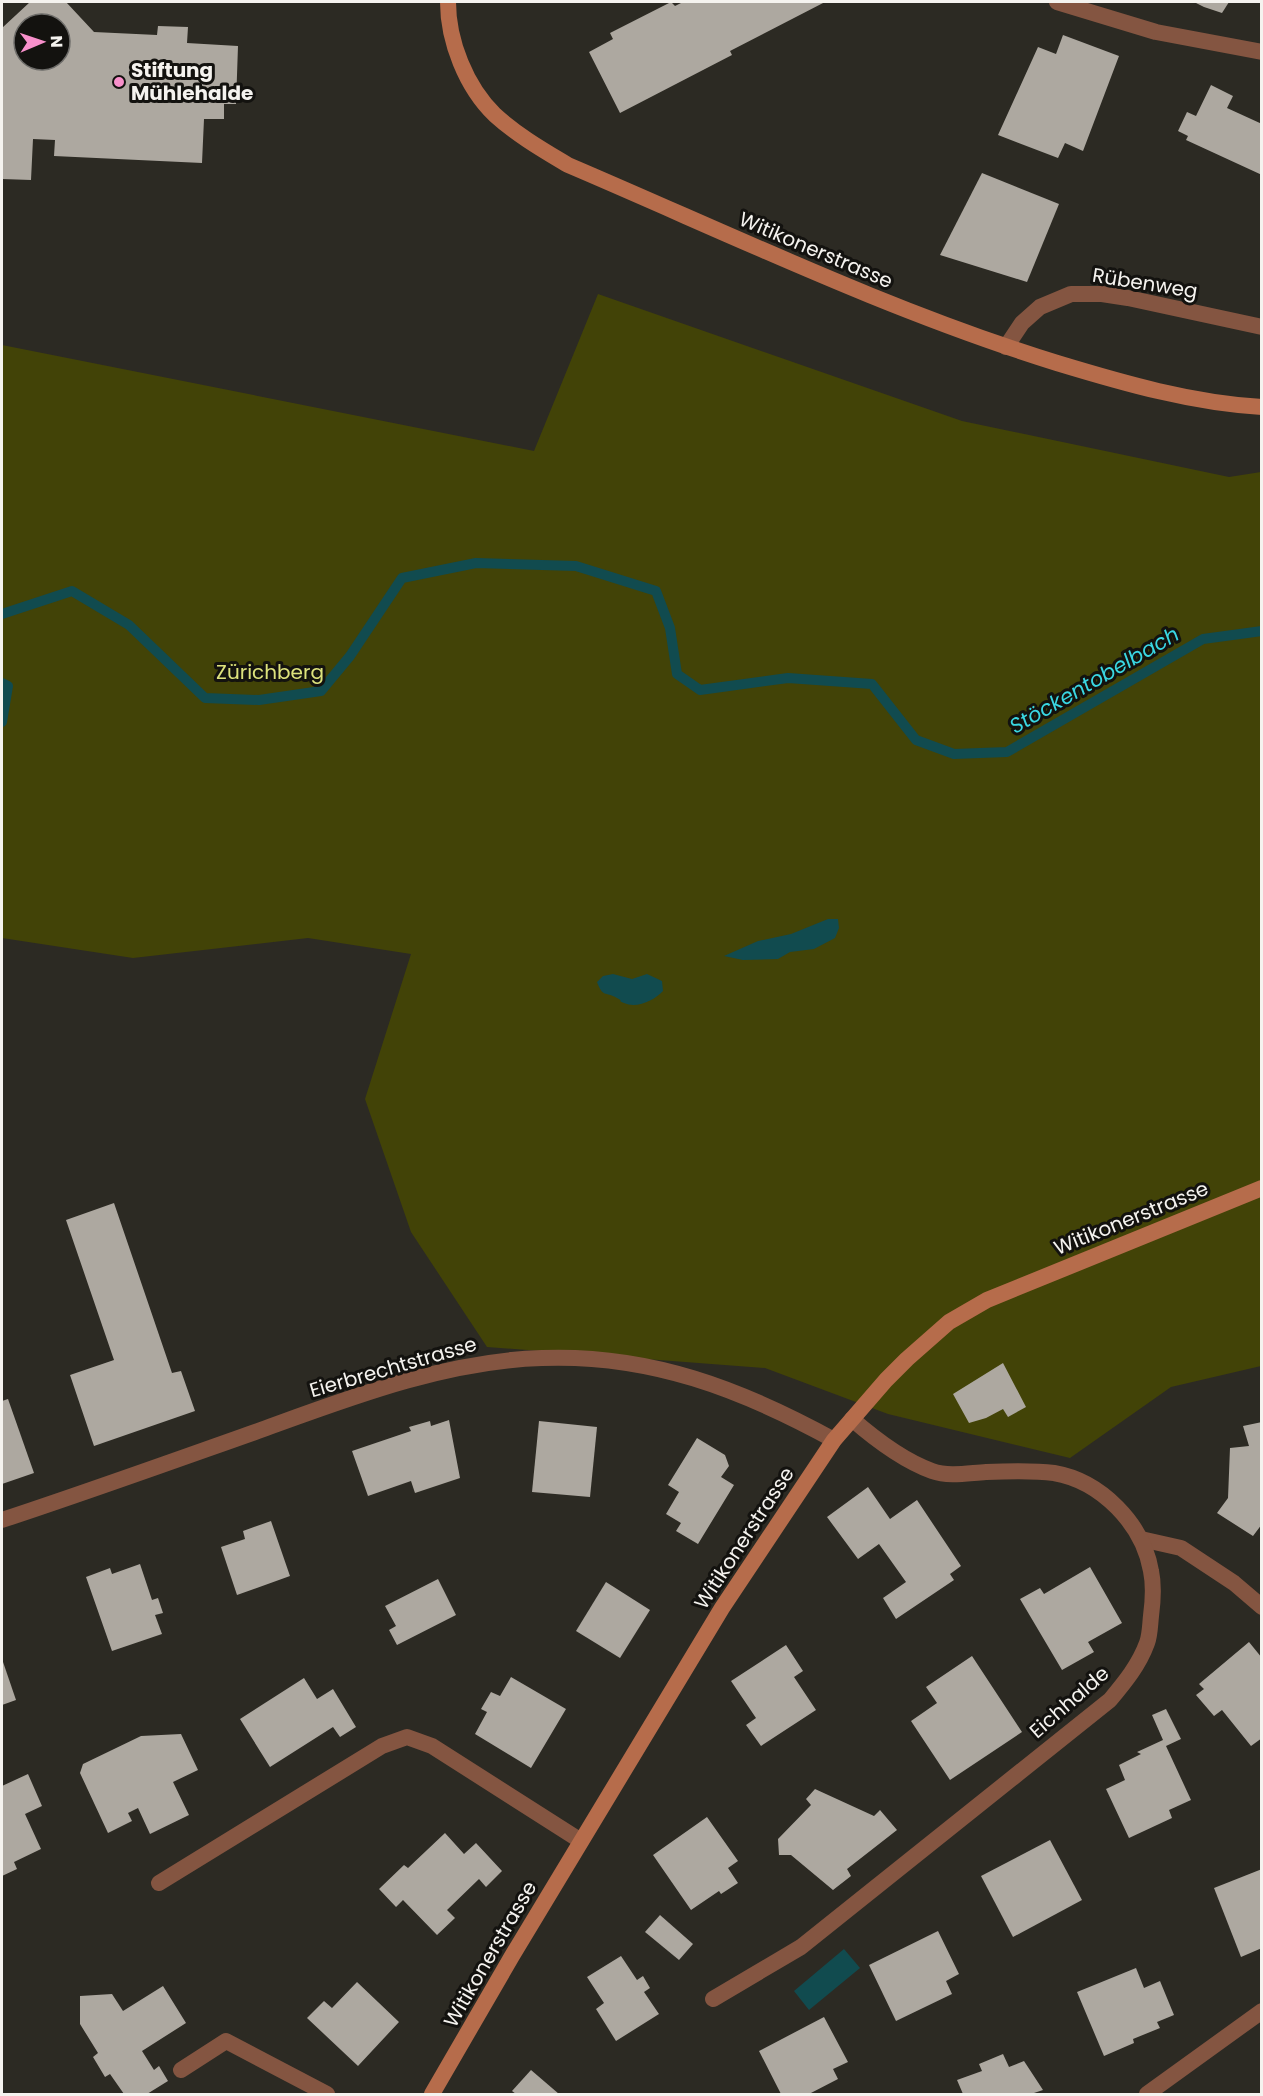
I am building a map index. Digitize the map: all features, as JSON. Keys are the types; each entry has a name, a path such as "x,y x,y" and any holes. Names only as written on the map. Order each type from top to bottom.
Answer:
{"main road":[{"name":"Witikonerstrasse","path":"448,2 448,19 454,43 474,88 495,115 537,146 568,165 775,257 872,297 1006,347 1136,386 1199,399 1262,407"},
{"name":"Witikonerstrasse","path":"432,2094 722,1608 834,1440 900,1366 949,1322 987,1300 1262,1188"}],"street":[{"path":"1057,2 1156,32 1262,51"},
{"name":"Rübenweg","path":"1006,347 1022,323 1040,307 1071,294 1102,294 1262,327"},
{"name":"Eierbrechtstrasse","path":"2,1520 331,1405 424,1377 495,1361 543,1358 582,1359 613,1361 671,1372 730,1390 800,1421 834,1440"},
{"name":"Eichhalde","path":"713,1999 801,1947 1110,1700 1135,1670 1148,1641 1153,1600 1151,1570 1141,1539 1111,1502 1097,1489 1076,1479 1054,1473 1021,1471 951,1475 933,1472 875,1440 852,1419"},
{"path":"1141,1539 1181,1548 1234,1583 1262,1607"},
{"path":"159,1883 382,1746 406,1737 432,1746 581,1841"},
{"path":"1147,2094 1262,2011"},
{"path":"181,2070 225,2041 327,2094"}],"green space":[{"name":"Zürichberg","path":"598,294 962,421 1229,477 1261,472 1261,1366 1171,1387 1070,1458 888,1414 765,1368 487,1347 411,1232 365,1099 411,954 308,938 133,958 2,938 2,345 534,451"}],"water":[{"path":"828,919 838,919 839,928 835,938 814,949 790,952 778,959 743,960 724,956 758,941 791,934"},
{"path":"613,974 632,979 647,974 662,981 663,991 645,1003 629,1005 603,992 599,987 597,982 603,976"},
{"path":"844,1949 860,1968 809,2010 794,1991"}],"building":[{"name":"Stiftung Mühlehalde","path":"30,2 66,2 94,32 157,35 158,26 188,27 187,43 238,46 236,104 224,104 224,119 204,119 202,163 54,156 55,140 33,139 31,180 2,179 2,28 12,19 12,72 72,72 72,12 19,12"},
{"path":"671,2 675,6 683,2 825,2 730,51 732,55 620,113 589,52 613,39 610,33"},
{"path":"1194,2 1229,2 1222,13"},
{"path":"1063,35 1119,56 1083,151 1065,143 1058,158 998,135 1038,47 1056,54"},
{"path":"1211,85 1233,96 1227,108 1262,124 1262,175 1186,140 1188,136 1178,131 1187,112 1196,116"},
{"path":"982,173 1059,204 1027,282 940,255"},
{"path":"114,1203 172,1373 181,1371 195,1411 94,1446 70,1375 114,1360 66,1220"},
{"path":"1003,1363 1026,1407 1008,1417 1003,1409 986,1418 969,1423 953,1394"},
{"path":"8,1399 34,1473 2,1484 2,1401"},
{"path":"449,1420 460,1478 415,1493 411,1481 368,1496 352,1451 411,1431 409,1427 430,1421 431,1426"},
{"path":"539,1421 597,1427 590,1497 532,1492"},
{"path":"1262,1422 1262,1524 1253,1536 1217,1513 1228,1498 1230,1448 1249,1446 1243,1426"},
{"path":"697,1438 725,1455 729,1466 721,1477 734,1485 698,1544 676,1531 681,1523 666,1514 679,1492 668,1485"},
{"path":"868,1487 890,1519 917,1500 961,1566 950,1574 954,1580 896,1619 883,1598 906,1582 879,1544 858,1559 827,1517"},
{"path":"271,1521 290,1576 237,1595 221,1547 245,1539 243,1531"},
{"path":"140,1564 152,1600 158,1598 163,1613 155,1615 162,1634 112,1651 86,1577 110,1568 112,1574"},
{"path":"1090,1567 1122,1623 1088,1642 1094,1652 1062,1670 1020,1599 1040,1588 1044,1594"},
{"path":"438,1579 456,1615 397,1645 389,1630 396,1626 385,1606"},
{"path":"606,1582 650,1610 620,1658 576,1631"},
{"path":"1249,1642 1262,1658 1262,1738 1251,1746 1222,1710 1214,1716 1196,1695 1204,1689 1199,1684"},
{"path":"786,1645 803,1671 794,1677 816,1710 761,1746 746,1725 756,1718 731,1681"},
{"path":"972,1656 1022,1732 950,1780 911,1721 937,1703 926,1687"},
{"path":"2,1659 16,1700 2,1705"},
{"path":"511,1677 566,1709 531,1768 475,1734 487,1712 481,1709 491,1692 500,1696"},
{"path":"304,1678 317,1699 333,1689 356,1727 340,1737 333,1727 270,1767 240,1719"},
{"path":"1166,1709 1181,1739 1166,1746 1191,1800 1169,1810 1172,1818 1129,1838 1106,1789 1125,1780 1119,1765 1141,1754 1137,1752 1163,1740 1152,1715"},
{"path":"181,1734 198,1770 173,1782 189,1815 150,1834 138,1808 128,1813 132,1821 108,1833 80,1773 83,1764 141,1736"},
{"path":"28,1774 42,1806 25,1814 41,1849 14,1862 17,1869 2,1876 2,1786"},
{"path":"815,1789 874,1816 880,1810 897,1830 847,1869 851,1876 833,1890 791,1855 779,1855 778,1839 811,1805 806,1799"},
{"path":"707,1817 738,1861 728,1868 738,1883 721,1894 719,1891 691,1910 653,1855"},
{"path":"445,1833 464,1854 476,1843 502,1871 486,1887 479,1879 447,1910 455,1918 437,1935 403,1900 396,1907 379,1889 404,1865 408,1868"},
{"path":"1050,1840 1082,1900 1013,1937 981,1876"},
{"path":"1262,1869 1262,1948 1241,1957 1214,1888"},
{"path":"660,1915 693,1944 679,1960 645,1932"},
{"path":"938,1931 959,1974 946,1981 952,1994 896,2021 869,1965"},
{"path":"621,1956 637,1980 643,1976 650,1988 644,1992 659,2014 616,2041 596,2009 604,2003 587,1977"},
{"path":"1136,1968 1144,1988 1160,1981 1174,2015 1157,2022 1160,2028 1133,2039 1134,2043 1104,2056 1077,1992"},
{"path":"357,1982 399,2022 358,2066 307,2018 324,2001 332,2008"},
{"path":"163,1986 186,2023 142,2051 154,2070 159,2066 168,2081 147,2094 124,2094 110,2074 105,2077 93,2057 98,2053 80,2024 80,1996 112,1994 123,2011"},
{"path":"824,2017 848,2062 833,2069 838,2079 809,2094 781,2094 759,2051"},
{"path":"1003,2054 1009,2067 1024,2061 1043,2090 1031,2094 963,2094 957,2080 982,2071 979,2064"},
{"path":"531,2070 559,2094 516,2094 512,2091"}],"waterway":[{"name":"Stöckentobelbach","path":"2,614 72,591 129,625 205,698 259,700 321,691 350,656 402,578 476,563 576,566 656,591 670,628 677,674 700,690 788,678 872,684 916,740 954,754 1007,752 1203,639 1262,631"},
{"name":"Stöckentobelbach","path":"2,683 8,686 2,722"}],"place":[{"name":"Stiftung Mühlehalde","path":"119,82"}]}
